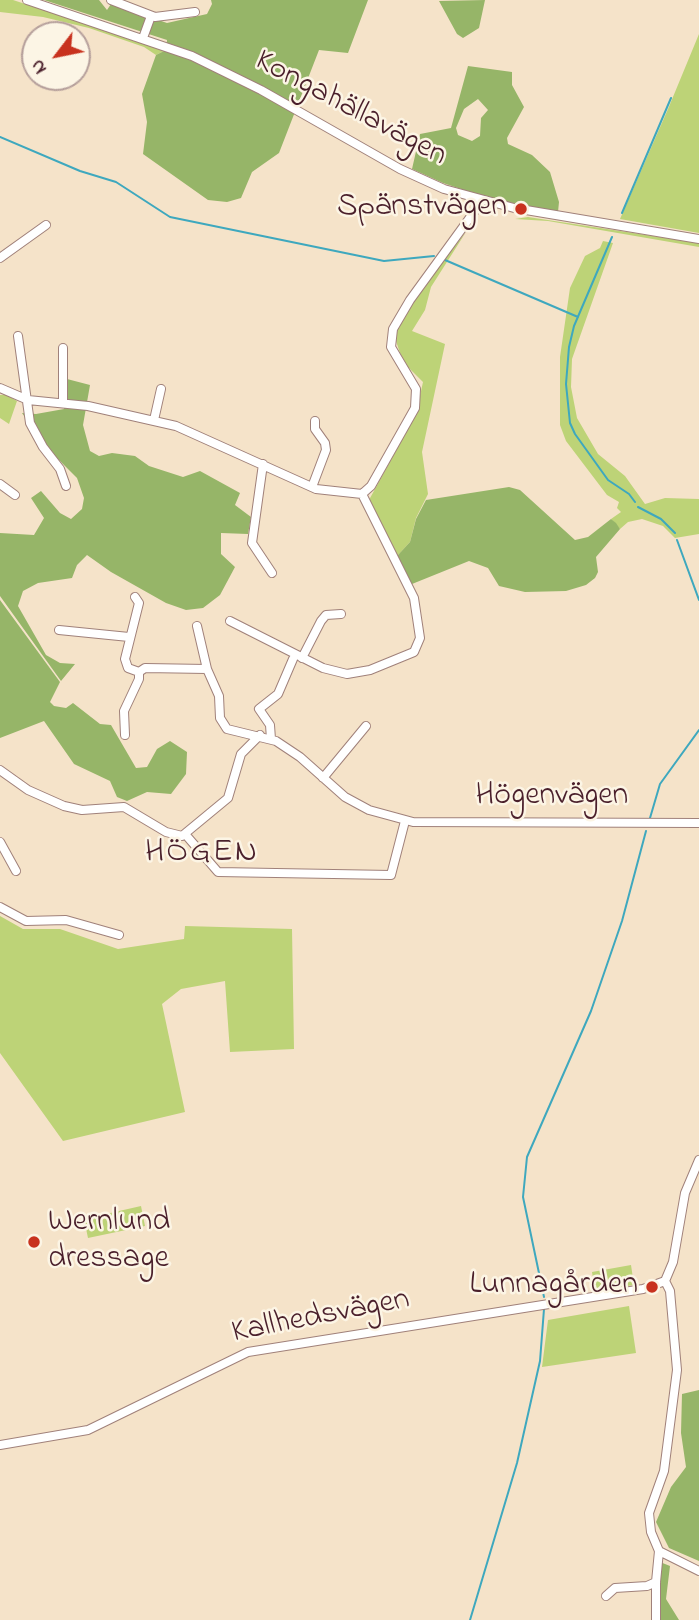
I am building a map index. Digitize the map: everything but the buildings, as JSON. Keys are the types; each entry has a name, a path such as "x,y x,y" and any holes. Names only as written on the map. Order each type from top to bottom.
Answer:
{"street":[{"name":"Kongahällavägen","path":"27,0 143,38 214,65 410,174 482,201 699,239"},
{"path":"110,0 151,16 166,17 195,12"},
{"path":"143,38 151,16"},
{"path":"0,389 28,400 63,402 154,420 190,431 312,487 362,494 371,486 415,408 416,389 391,347 393,329 410,300 482,201"},
{"path":"0,258 46,225"},
{"path":"18,336 28,413 35,434 60,470 66,486"},
{"path":"63,348 63,402"},
{"path":"154,420 161,389"},
{"path":"312,487 326,450 326,443 315,429 315,421"},
{"path":"262,464 252,543 272,573"},
{"path":"0,484 15,495"},
{"path":"230,621 298,659 337,673 357,674 403,659 418,646 419,626 414,598 362,494"},
{"path":"135,597 139,603 129,637 125,664 139,672"},
{"path":"271,739 270,725 259,709 278,694 326,615 341,614"},
{"name":"Högenvägen","path":"197,626 207,668 219,696 222,723 236,732 271,739 300,757 345,797 369,810 405,821 699,823"},
{"path":"59,630 129,637"},
{"path":"139,672 145,668 207,668"},
{"path":"125,735 124,711 139,679 139,672"},
{"path":"323,778 366,726"},
{"path":"0,770 28,790 64,806 82,810 124,807 175,836 186,834 228,799 241,754 260,735"},
{"path":"186,834 218,872 391,875 405,821"},
{"path":"0,842 16,871"},
{"path":"0,907 26,921 66,920 119,935"},
{"path":"656,1620 656,1581 660,1551 651,1532 649,1513 664,1471 677,1364 670,1291 665,1281 673,1262 685,1193 699,1160"},
{"name":"Kallhedsvägen","path":"0,1446 82,1433 248,1352 643,1289 665,1281"},
{"path":"660,1551 699,1571"},
{"path":"606,1596 615,1588 648,1586 656,1581"}],"green space":[{"path":"0,0 13,0 77,21 60,21 0,12"},
{"path":"44,0 99,0 107,10 111,4 167,23 207,14 211,0 368,0 348,53 319,50 279,153 252,172 241,198 227,202 208,200 143,154 147,122 142,94 156,55 166,50 167,40"},
{"path":"485,0 479,28 463,38 457,34 439,1"},
{"path":"91,25 166,50 156,55 144,47 91,29"},
{"path":"699,34 699,233 620,219 668,109"},
{"path":"468,66 512,72 512,85 524,107 507,138 508,144 532,155 550,172 559,202 558,212 491,199 412,169 420,134 451,128","holes":["478,99 488,110 481,118 480,136 472,141 458,135 456,128 464,109"]},
{"path":"528,217 699,243 699,247 548,221 515,219"},
{"path":"466,232 431,287 425,310 412,331 445,344 422,452 428,494 416,518 410,542 397,556 369,500 416,414 423,382 408,367 400,353 396,341 397,328 422,288"},
{"path":"603,241 613,243 572,359 571,387 577,418 598,454 625,476 645,504 665,498 699,499 699,534 675,538 663,526 642,519 628,522 620,529 611,519 621,512 617,508 619,502 607,495 566,441 560,425 560,357 570,288 585,256 600,248"},
{"path":"67,379 90,385 83,425 90,451 99,456 112,453 135,456 149,466 183,477 200,471 240,493 235,505 251,517 248,534 221,533 221,554 235,567 220,595 203,608 186,610 166,603 87,555 77,565 72,578 38,583 23,591 18,606 46,655 60,663 75,664 61,681 0,596 0,533 34,535 44,518 31,498 41,491 60,513 71,519 82,509 84,498 77,478 46,447 22,413 36,414 64,409"},
{"path":"0,395 17,401 9,424 0,418"},
{"path":"509,487 520,490 575,540 588,537 611,519 616,523 620,529 596,557 598,572 595,578 586,585 566,591 525,592 499,586 488,568 469,561 412,584 397,556 410,542 416,519 426,500"},
{"path":"0,600 60,682 50,702 54,706 66,708 73,703 100,724 111,725 136,768 147,767 157,749 170,741 187,752 186,774 171,794 147,792 127,801 117,797 110,781 74,764 44,721 0,738"},
{"path":"0,916 23,929 60,929 118,949 184,939 185,926 292,929 294,1049 230,1052 225,981 181,989 162,1004 185,1112 63,1141 0,1053"},
{"path":"141,1206 145,1226 88,1238 84,1219"},
{"path":"631,1265 634,1285 595,1291 592,1272"},
{"path":"629,1306 636,1353 542,1367 548,1320"},
{"path":"699,1390 699,1561 669,1548 656,1522 671,1487 686,1467 681,1433 682,1394"},
{"path":"660,1562 670,1566 666,1599 679,1620 659,1620"}],"waterway":[{"path":"622,213 671,98"},
{"path":"0,137 80,171 116,182 170,217 384,261 434,256"},
{"path":"612,237 574,326 566,384 570,423 575,434 608,480 629,494 635,502"},
{"path":"445,260 578,317"},
{"path":"638,507 661,519 675,533"},
{"path":"677,540 699,600"},
{"path":"650,818 660,784 699,730"},
{"path":"544,1297 523,1197 527,1157 591,1011 622,921 646,831"},
{"path":"470,1620 517,1463 540,1361 544,1309"}],"place":[{"name":"Spänstvägen","path":"521,209"},
{"name":"Wernlund dressage","path":"34,1242"},
{"name":"Lunnagården","path":"652,1287"}],"district":[{"name":"HÖGEN","path":"202,855"}]}
